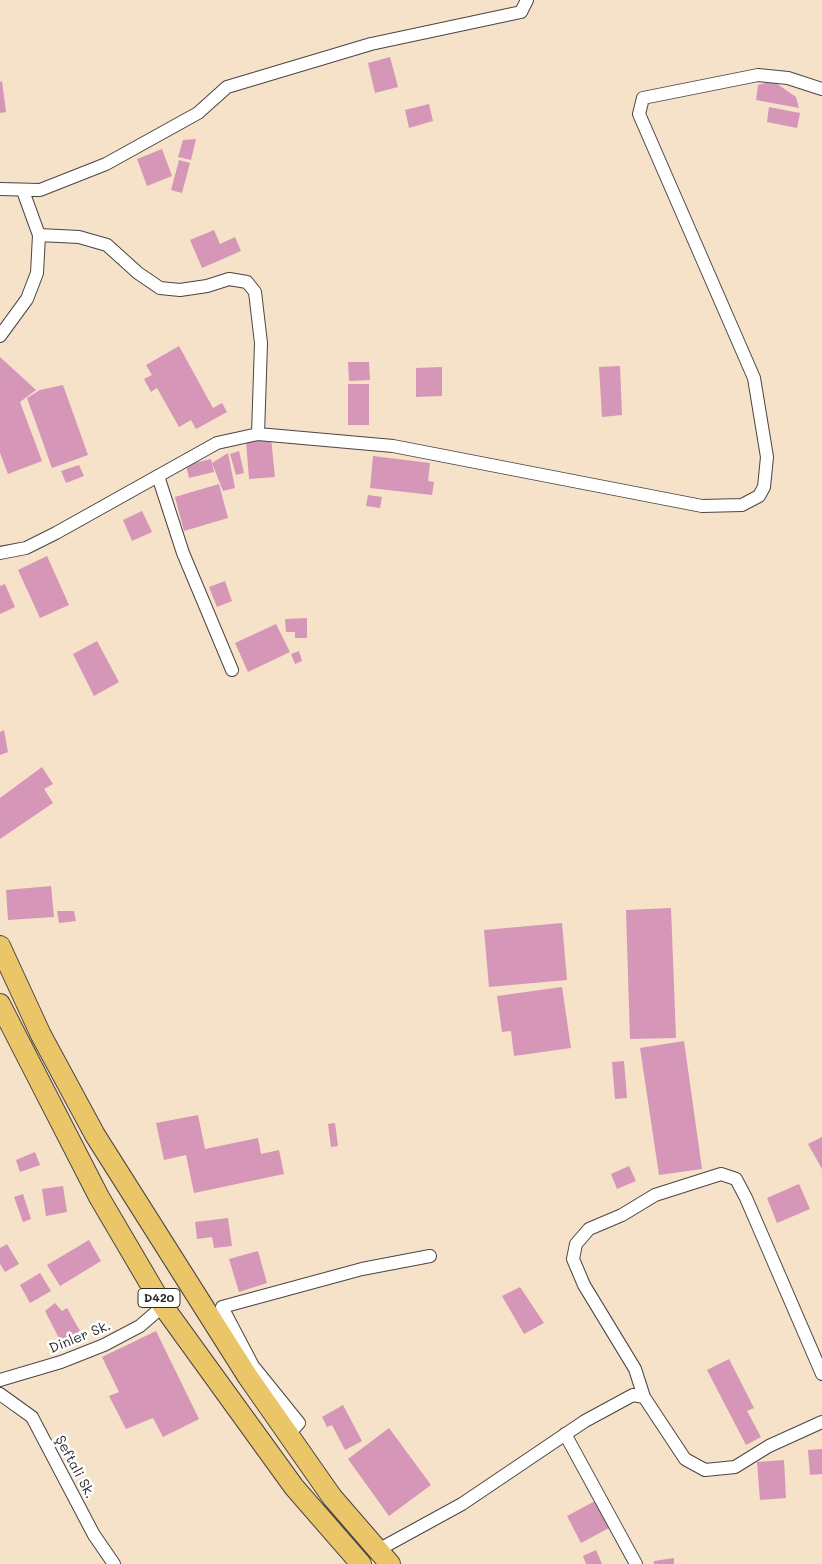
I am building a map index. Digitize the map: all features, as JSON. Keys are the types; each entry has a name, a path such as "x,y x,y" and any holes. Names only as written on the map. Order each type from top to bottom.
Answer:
{"highway":[{"path":"0,946 41,1035 95,1135 248,1377 332,1497 384,1557"},
{"name":"D420","path":"0,1004 99,1197 164,1306 294,1488 361,1564"}],"street":[{"path":"0,189 40,190 106,164 198,113 227,87 371,44 521,12 527,0"},
{"path":"0,553 26,548 217,443 258,434 394,446 702,506 742,505 759,496 764,487 767,457 754,378 639,114 643,98 758,75 788,78 822,88"},
{"path":"0,336 27,299 37,273 39,235 23,191"},
{"path":"39,235 79,237 107,245 138,273 160,288 180,290 207,286 229,279 247,282 255,292 261,343 258,434"},
{"path":"158,476 183,553 232,670"},
{"path":"822,1374 736,1179 720,1174 656,1195 622,1215 589,1229 576,1244 573,1259 584,1285 635,1369 644,1397 685,1459 705,1470 735,1467 769,1446 822,1422"},
{"path":"288,1434 299,1423 253,1366 222,1307 362,1269 430,1256"},
{"name":"Dinler Sk.","path":"0,1380 61,1362 104,1345 140,1326 164,1306"},
{"name":"Şeftali Sk.","path":"0,1394 32,1416 94,1535 114,1564"},
{"path":"384,1557 564,1434 633,1394 644,1397"},
{"path":"564,1434 636,1564"}],"building":[{"path":"390,57 398,87 375,93 368,63"},
{"path":"2,81 6,112 0,113 0,82"},
{"path":"773,81 796,97 799,108 756,100 758,85"},
{"path":"429,104 433,121 409,128 405,110"},
{"path":"769,107 800,113 797,128 767,122"},
{"path":"196,139 191,160 178,157 183,140"},
{"path":"162,149 172,176 147,186 137,159"},
{"path":"179,160 190,163 182,193 171,190"},
{"path":"214,230 220,244 235,237 241,251 202,268 190,240"},
{"path":"179,346 213,408 222,403 227,412 196,429 191,420 179,427 157,388 151,392 144,379 152,375 146,365"},
{"path":"0,357 36,390 20,402 42,461 8,474 0,453"},
{"path":"348,362 369,362 370,380 349,381"},
{"path":"620,366 622,415 602,417 599,367"},
{"path":"442,367 442,396 416,397 416,368"},
{"path":"348,384 369,384 369,425 348,425"},
{"path":"63,385 88,455 52,468 27,398 40,390"},
{"path":"271,438 275,477 249,479 246,441"},
{"path":"239,451 244,473 236,475 230,454"},
{"path":"228,453 235,488 223,491 212,463"},
{"path":"373,456 430,463 428,481 434,482 432,495 370,488"},
{"path":"211,459 214,472 189,478 186,465"},
{"path":"79,465 84,476 66,483 61,471"},
{"path":"219,484 228,518 184,531 175,497"},
{"path":"368,495 382,497 380,508 366,506"},
{"path":"142,511 152,532 132,541 123,520"},
{"path":"47,556 69,605 40,618 18,570"},
{"path":"225,581 232,601 217,607 209,587"},
{"path":"5,584 15,607 0,614 0,586"},
{"path":"307,618 307,638 295,638 295,632 286,632 285,619"},
{"path":"276,624 290,652 248,672 235,643"},
{"path":"97,641 119,682 94,696 73,654"},
{"path":"299,651 302,661 295,664 291,654"},
{"path":"4,730 8,752 0,755 0,732"},
{"path":"42,767 53,784 44,789 53,803 0,839 0,798"},
{"path":"51,886 54,917 8,920 6,890"},
{"path":"671,908 676,1038 630,1039 626,910"},
{"path":"57,911 74,911 76,921 59,923"},
{"path":"562,923 567,980 489,987 484,930"},
{"path":"562,987 571,1048 514,1056 511,1031 502,1032 497,996"},
{"path":"684,1041 702,1169 659,1175 640,1048"},
{"path":"624,1061 627,1098 615,1099 612,1062"},
{"path":"198,1115 205,1149 258,1138 261,1154 279,1150 284,1174 194,1193 186,1155 164,1160 156,1123"},
{"path":"335,1123 338,1146 331,1147 328,1124"},
{"path":"822,1137 822,1169 808,1144"},
{"path":"35,1152 40,1165 20,1172 16,1160"},
{"path":"629,1166 636,1181 617,1189 611,1174"},
{"path":"799,1184 810,1209 777,1223 767,1198"},
{"path":"63,1186 67,1212 46,1216 42,1189"},
{"path":"23,1194 31,1219 23,1222 14,1197"},
{"path":"228,1218 232,1246 214,1248 212,1237 197,1239 195,1222"},
{"path":"89,1240 101,1261 60,1286 47,1265"},
{"path":"7,1244 19,1264 5,1272 0,1264 0,1248"},
{"path":"258,1251 267,1283 239,1292 229,1259"},
{"path":"40,1273 51,1291 30,1303 20,1285"},
{"path":"520,1287 544,1323 524,1334 502,1296"},
{"path":"55,1303 62,1311 67,1308 80,1331 61,1342 45,1311"},
{"path":"156,1331 199,1419 163,1437 153,1418 126,1429 109,1396 119,1392 102,1357"},
{"path":"729,1359 754,1408 747,1411 761,1437 746,1445 707,1370"},
{"path":"343,1405 362,1441 345,1450 332,1425 327,1427 322,1417"},
{"path":"389,1428 431,1485 389,1516 348,1459"},
{"path":"822,1449 822,1474 810,1475 808,1450"},
{"path":"784,1460 786,1498 760,1500 757,1462"},
{"path":"595,1501 609,1528 581,1543 567,1516"},
{"path":"596,1550 602,1564 586,1564 583,1556"},
{"path":"674,1558 674,1564 654,1564 654,1561"}]}
